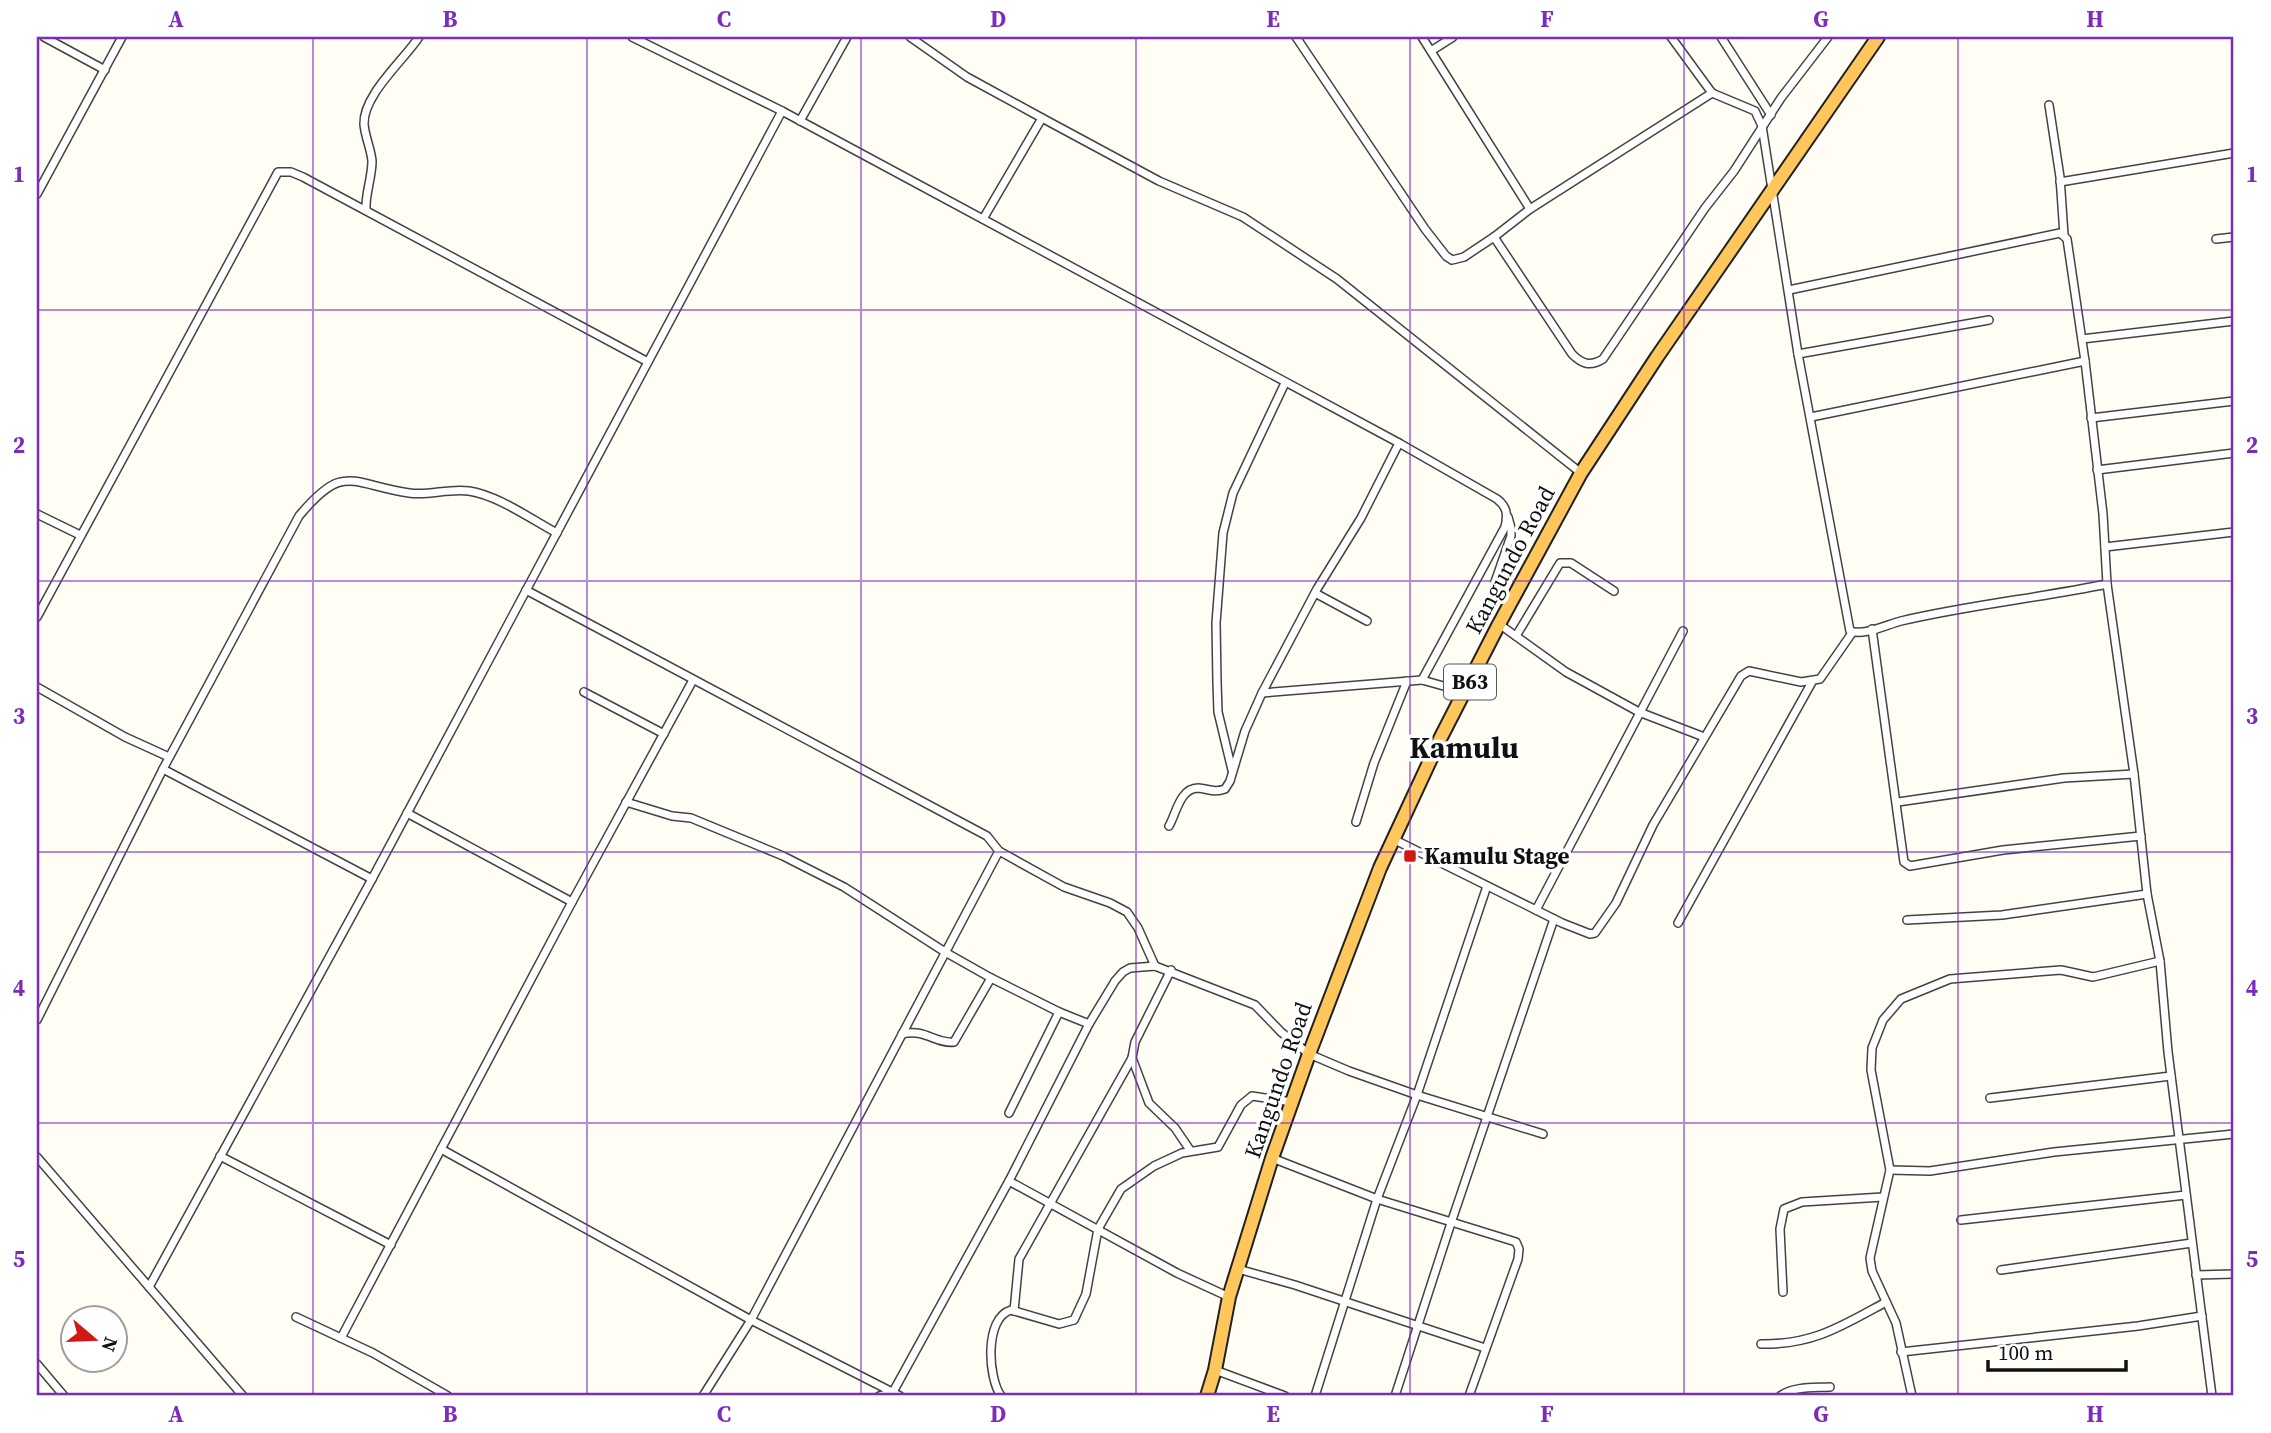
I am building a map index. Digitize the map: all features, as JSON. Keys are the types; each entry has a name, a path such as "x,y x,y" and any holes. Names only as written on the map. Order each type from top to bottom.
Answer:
{"highway":[{"name":"Kangundo Road","path":"1207,1396 1215,1370 1229,1297 1272,1158 1341,965 1393,839 1465,692 1581,473 1657,357 1878,37"}],"street":[{"path":"44,37 105,70"},
{"path":"37,194 122,37"},
{"path":"366,211 366,193 372,164 364,124 365,114 376,91 419,37"},
{"path":"632,37 782,111 1399,443 1497,499 1503,503 1511,536 1495,582 1499,596 1513,598"},
{"path":"800,121 847,37"},
{"path":"910,37 967,77 1042,118 1159,181 1254,224 1337,279 1581,473"},
{"path":"1296,37 1424,229 1452,260 1459,260 1530,209 1712,93"},
{"path":"1422,37 1530,209"},
{"path":"1431,51 1453,37"},
{"path":"1671,37 1712,93 1755,111 1762,126 1798,354 1847,628 1852,633"},
{"path":"1721,37 1771,114"},
{"path":"1728,46 1733,37"},
{"path":"1494,237 1572,354 1580,362 1596,363 1603,359 1705,208 1734,171 1781,98 1828,37"},
{"path":"2049,105 2060,182 2064,235 2067,239 2085,361 2107,584 2134,774 2147,894 2160,961 2171,1076 2212,1396"},
{"path":"149,1287 372,879 782,111"},
{"path":"983,219 1042,118"},
{"path":"2060,182 2234,153"},
{"path":"37,617 274,177 284,170 648,362"},
{"path":"1789,290 2047,236 2064,235"},
{"path":"2216,239 2234,237"},
{"path":"1798,354 1989,320"},
{"path":"2082,339 2234,321"},
{"path":"1811,417 2085,361"},
{"path":"1233,772 1218,712 1216,623 1223,533 1233,493 1285,383"},
{"path":"2091,418 2234,401"},
{"path":"1169,826 1189,790 1195,788 1216,792 1225,789 1233,772 1245,730 1262,693 1399,443"},
{"path":"2097,470 2234,453"},
{"path":"37,1020 169,757 299,516 313,499 329,485 346,480 410,493 467,490 489,497 557,533"},
{"path":"37,514 80,535"},
{"path":"1422,680 1508,517"},
{"path":"2105,547 2234,532"},
{"path":"1516,636 1560,563 1571,563 1614,591"},
{"path":"1678,923 1812,682 1825,675 1852,633 1910,619 2107,584"},
{"path":"526,590 988,836 999,851 1064,887 1127,912 1138,928 1155,965"},
{"path":"1315,593 1367,621"},
{"path":"1499,624 1566,672 1639,712 1704,737"},
{"path":"1872,629 1898,802 1904,862 1910,866 2003,850 2141,836"},
{"path":"1536,910 1683,631"},
{"path":"1393,839 1554,919 1591,934 1599,930 1616,903 1653,825 1745,672 1812,682"},
{"path":"341,1338 693,680"},
{"path":"1262,693 1422,680 1465,692"},
{"path":"1356,822 1374,763 1406,681"},
{"path":"37,687 125,737 169,757"},
{"path":"584,692 664,734"},
{"path":"163,769 372,879"},
{"path":"1898,802 2064,778 2134,774"},
{"path":"626,802 673,816 691,818 783,856 844,887 991,978 1089,1024"},
{"path":"407,813 572,902"},
{"path":"704,1396 751,1320 999,851"},
{"path":"1315,1396 1377,1199 1417,1095 1487,886"},
{"path":"1907,919 2002,915 2147,894"},
{"path":"1395,1396 1554,919"},
{"path":"1912,1396 1896,1324 1872,1270 1870,1258 1890,1170 1871,1070 1872,1048 1883,1020 1901,999 1950,979 2061,970 2093,977 2160,961"},
{"path":"896,1394 1089,1024 1115,981 1130,968 1155,965 1255,1005 1281,1032 1309,1054 1349,1071 1543,1134"},
{"path":"1014,1311 1019,1259 1132,1058 1135,1042 1171,970"},
{"path":"902,1034 922,1032 954,1042 991,978"},
{"path":"1009,1113 1059,1012"},
{"path":"1132,1058 1149,1103 1175,1128 1190,1150"},
{"path":"1990,1098 2171,1076"},
{"path":"1001,1396 994,1386 991,1358 997,1319 1004,1312 1014,1311 1059,1324 1074,1320 1086,1294 1098,1229 1121,1189 1154,1166 1190,1150 1213,1149 1222,1145 1241,1105 1252,1096 1292,1102"},
{"path":"1890,1170 1942,1169 2054,1152 2234,1134"},
{"path":"441,1149 751,1320 896,1394"},
{"path":"220,1156 391,1245"},
{"path":"37,1157 243,1396"},
{"path":"1272,1158 1377,1199 1516,1242 1519,1249 1518,1259 1469,1396"},
{"path":"1009,1181 1177,1273 1229,1297"},
{"path":"1961,1220 2186,1195"},
{"path":"1783,1292 1780,1229 1784,1209 1802,1202 1883,1198"},
{"path":"2001,1270 2192,1244"},
{"path":"1238,1269 1485,1348"},
{"path":"2196,1275 2234,1274"},
{"path":"1761,1344 1785,1344 1831,1333 1886,1302"},
{"path":"1901,1352 2138,1326 2202,1316"},
{"path":"296,1317 373,1353 448,1396"},
{"path":"37,1364 64,1396"},
{"path":"1215,1370 1286,1396"},
{"path":"1780,1396 1785,1392 1805,1388 1830,1387"},
{"path":"879,1396 896,1394"}],"place":[{"name":"Kamulu Stage","path":"1410,856"}],"district":[{"name":"Kamulu","path":"1464,748"}]}
